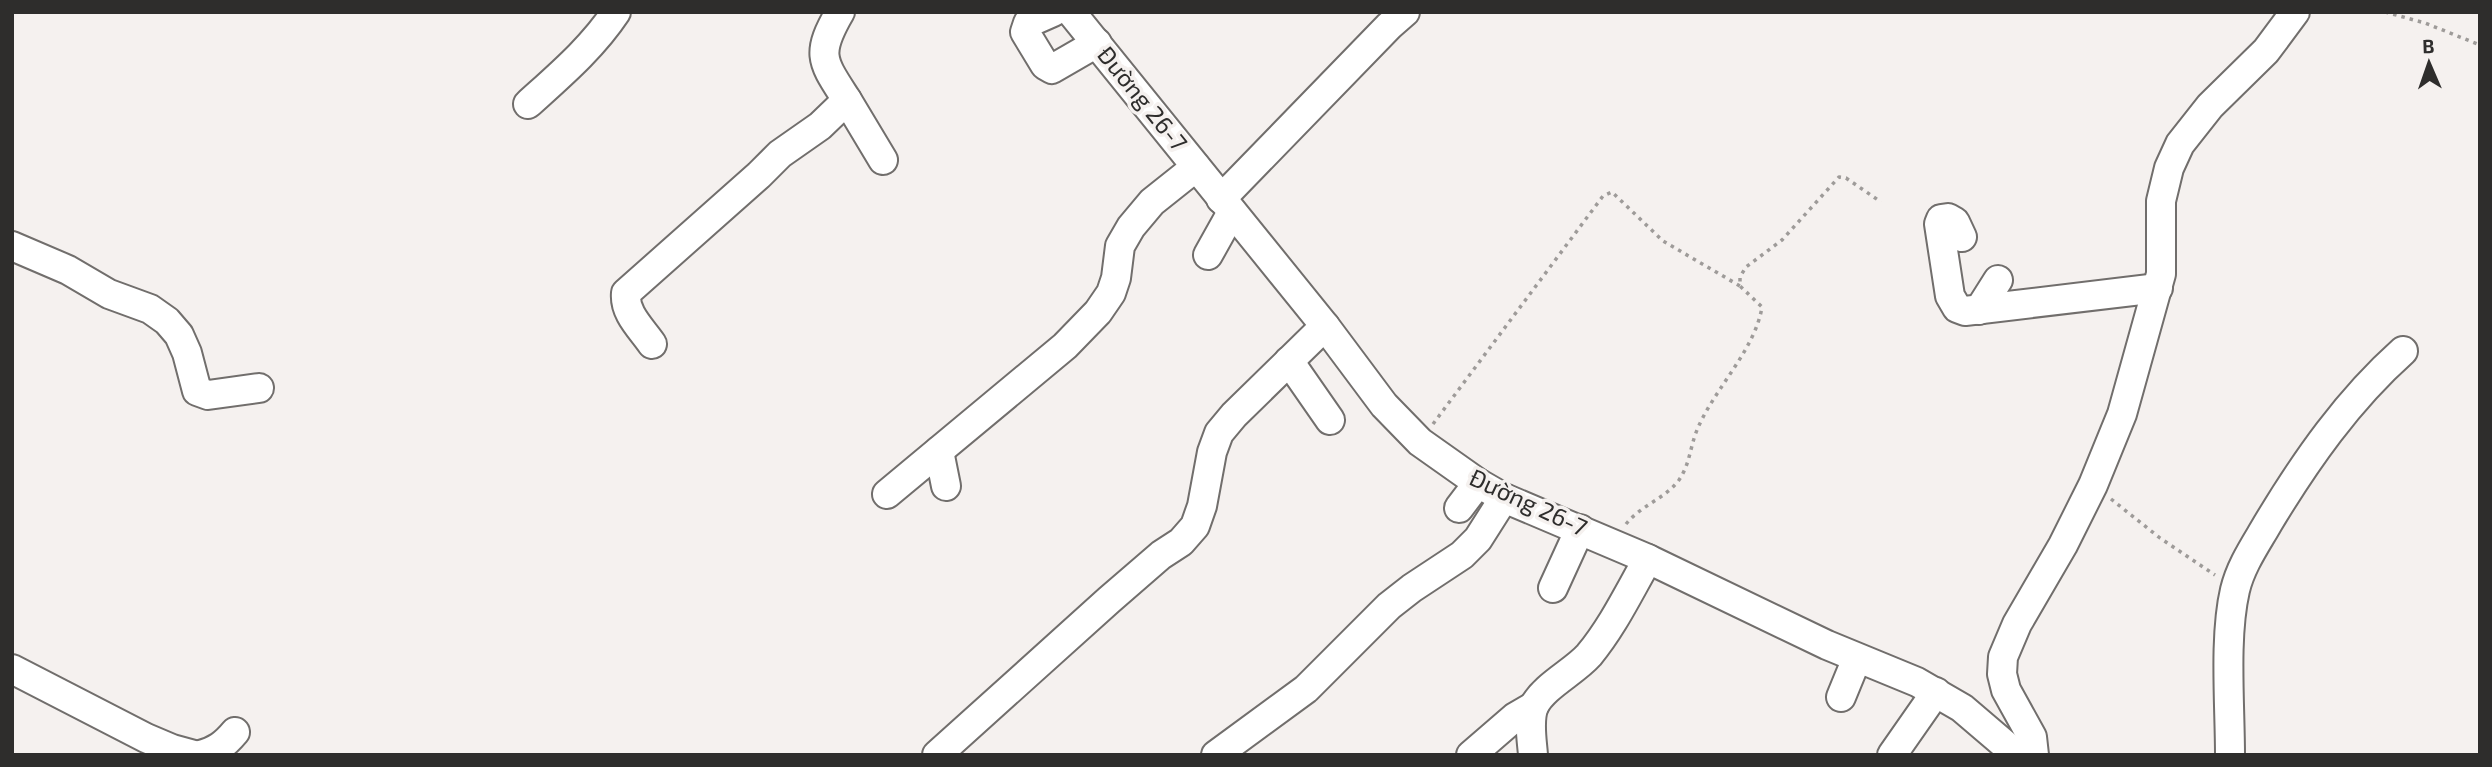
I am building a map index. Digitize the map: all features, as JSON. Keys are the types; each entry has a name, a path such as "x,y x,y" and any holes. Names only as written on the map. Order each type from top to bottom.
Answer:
{"street":[{"path":"528,104 603,32 616,12"},
{"path":"839,12 824,45 825,66 883,160"},
{"path":"1053,12 1028,23 1026,32 1045,65 1052,69 1097,43"},
{"name":"Đường 26-7","path":"1071,12 1325,326 1384,405 1420,442 1504,498 1648,559 1857,658 1917,682 1977,720 2017,755"},
{"path":"1208,255 1227,206 1389,26 1405,12"},
{"path":"2034,755 2030,731 2006,690 2002,674 2003,657 2017,624 2063,545 2093,485 2122,414 2158,288 2162,262 2161,201 2164,182 2174,155 2210,106 2266,51 2295,12"},
{"path":"652,344 624,304 626,293 780,154 820,126 847,100"},
{"path":"887,494 1065,346 1098,312 1111,293 1120,246 1131,227 1152,202 1196,167"},
{"path":"1962,237 1955,222 1948,218 1941,219 1950,296 1957,307 1965,312 2158,288"},
{"path":"12,246 68,270 109,294 150,309 167,321 179,335 187,353 197,391 208,395 259,388"},
{"path":"1979,310 1998,280"},
{"path":"937,755 1161,555 1181,542 1195,526 1202,506 1212,452 1219,433 1325,326"},
{"path":"2230,755 2230,624 2235,588 2246,560 2329,432 2369,383 2403,351"},
{"path":"1289,361 1330,420"},
{"path":"939,451 946,486"},
{"path":"1459,508 1478,483"},
{"path":"1216,755 1306,689 1389,606 1461,555 1478,539 1504,498"},
{"path":"1553,587 1580,529"},
{"path":"1471,755 1515,717 1534,706 1554,684 1586,658 1606,634 1648,559"},
{"path":"1841,697 1857,658"},
{"path":"12,669 146,738 194,755"},
{"path":"1892,755 1936,692"},
{"path":"1533,755 1534,706"},
{"path":"200,755 224,746 235,733"}],"path":[{"path":"2385,12 2425,23 2480,45"},
{"path":"1740,286 1740,277 1746,267 1796,226 1835,179 1846,178 1881,202"},
{"path":"1420,442 1602,196 1612,191 1663,241 1740,286 1762,307 1760,320 1748,344 1703,415 1693,439 1689,461 1678,481 1663,495 1641,508 1627,522 1616,545"},
{"path":"2093,485 2160,538 2235,588"}]}
